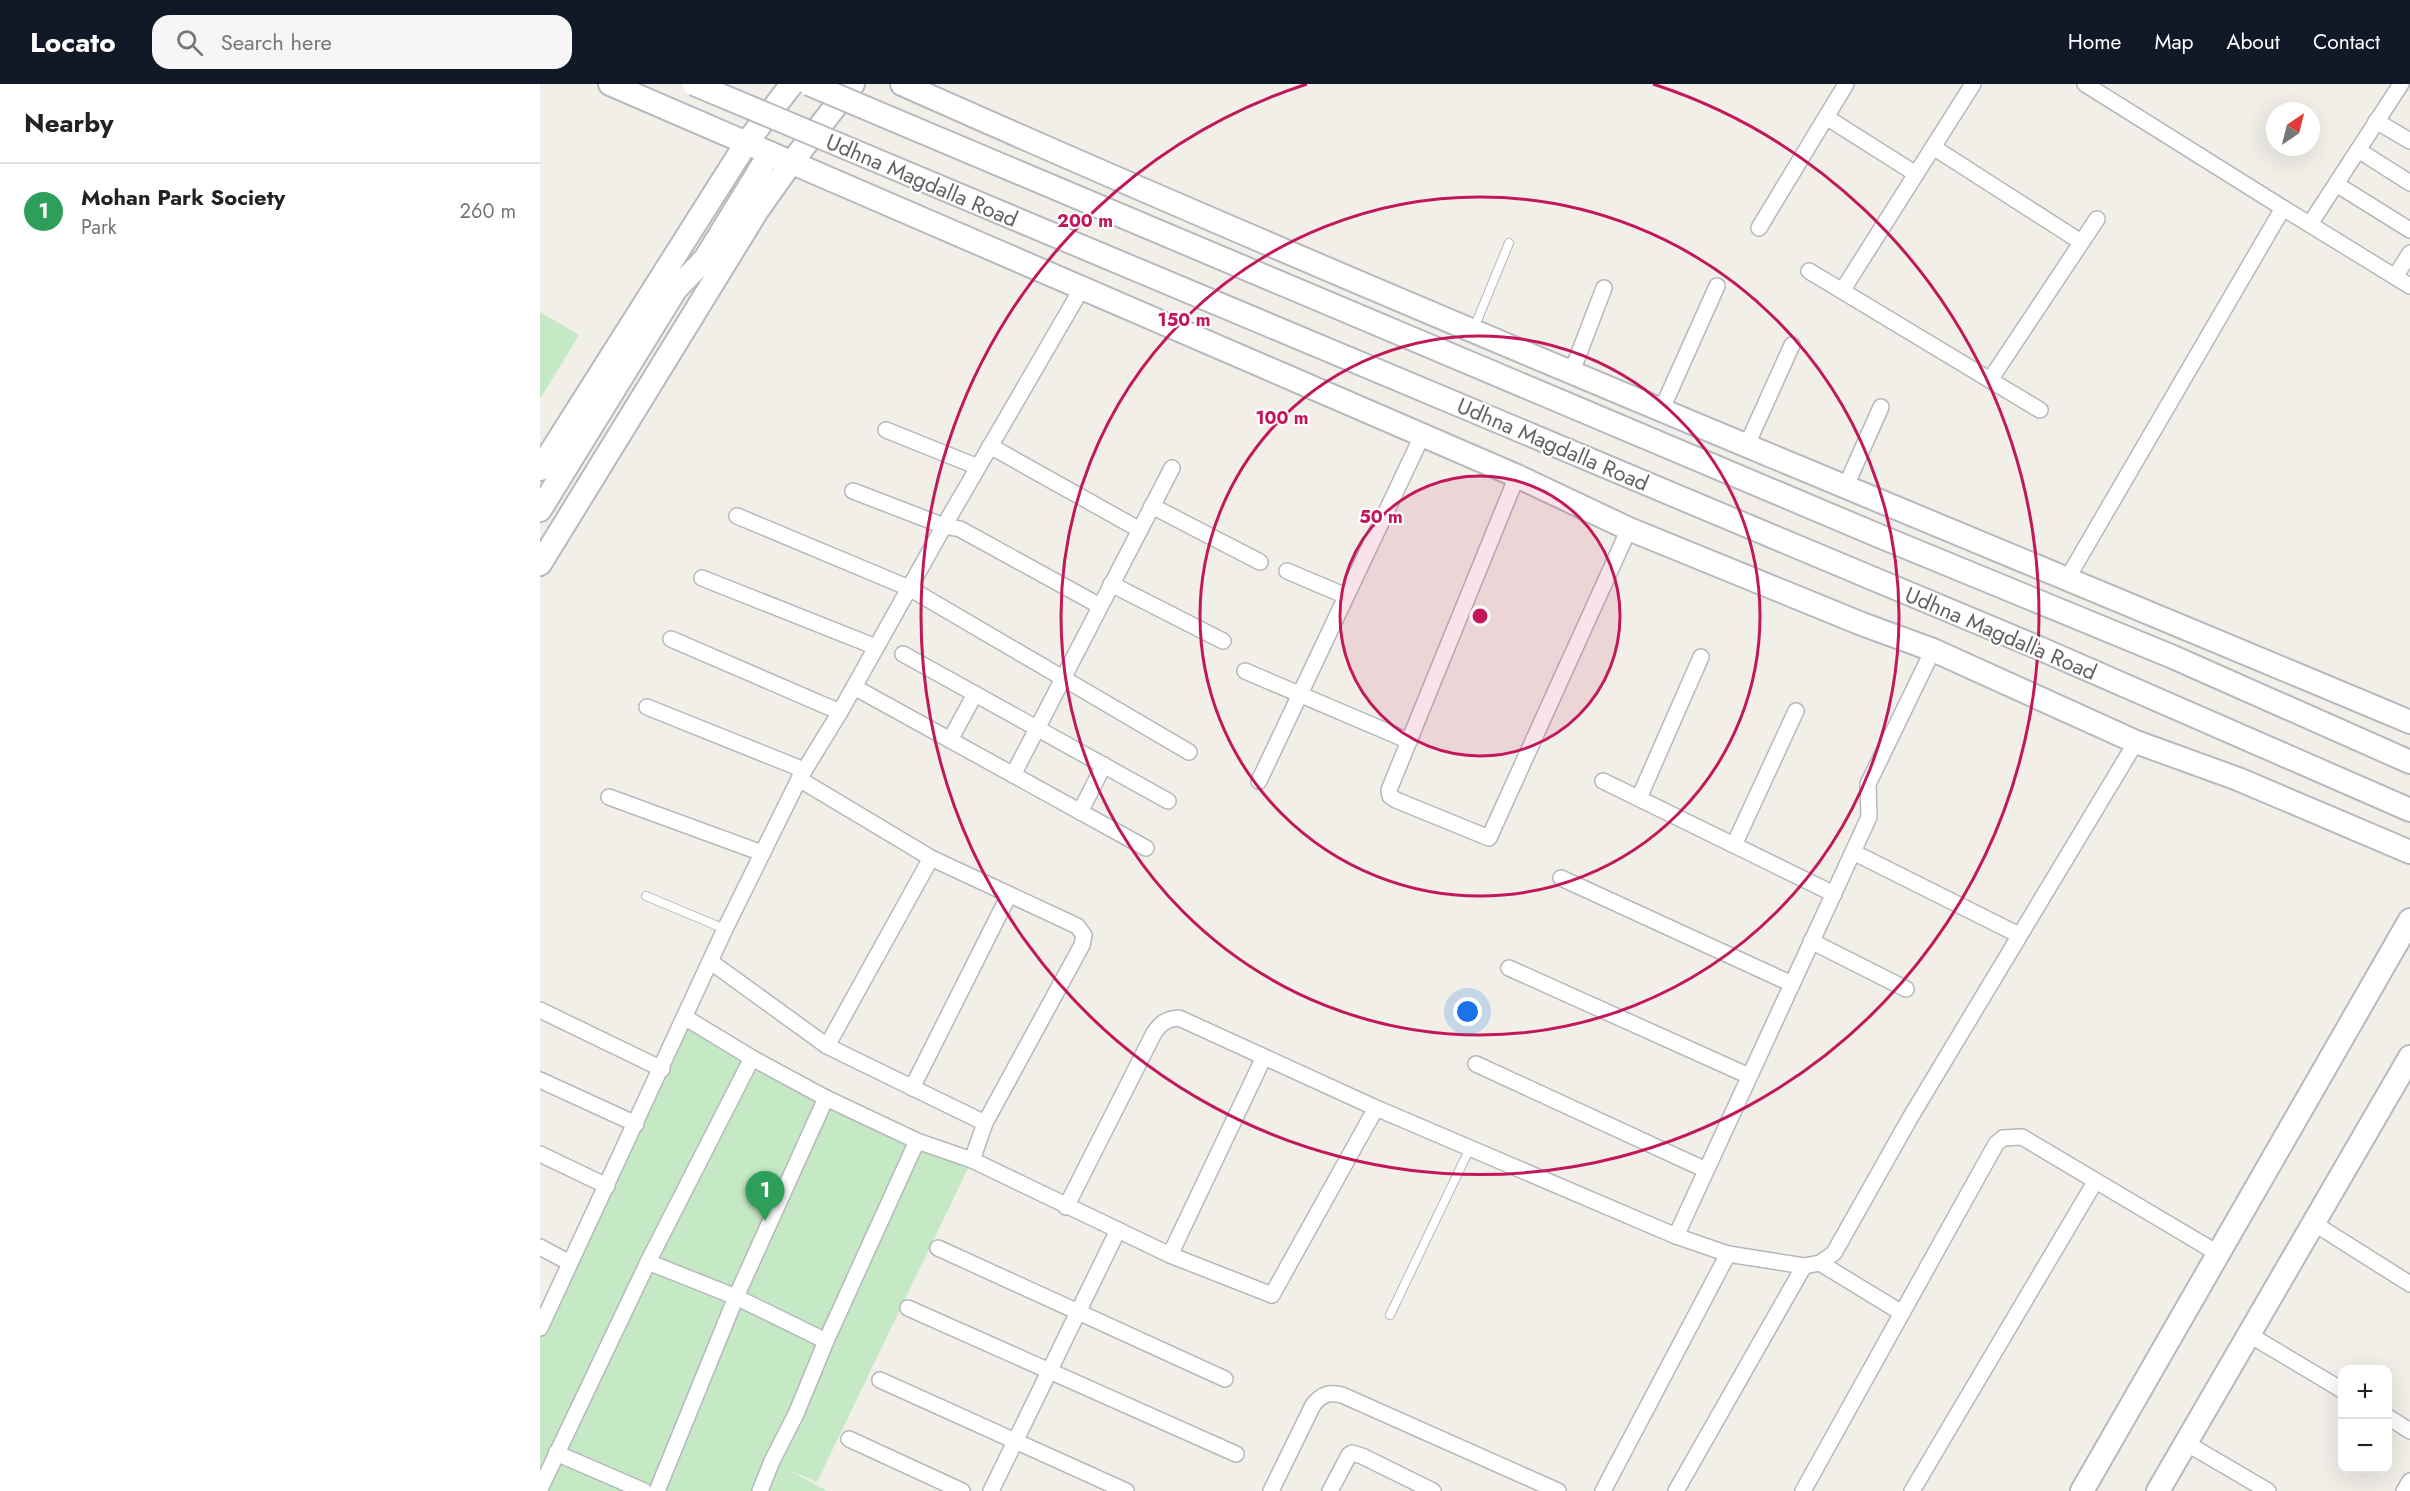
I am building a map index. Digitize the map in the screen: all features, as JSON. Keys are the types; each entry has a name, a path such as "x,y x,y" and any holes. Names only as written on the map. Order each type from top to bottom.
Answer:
{"main road":[{"path":"610,84 1517,476 1629,529 1862,624 1933,650 2136,742 2238,779 2410,852"},
{"name":"Udhna Magdalla Road","path":"694,84 2043,650 2410,810"},
{"path":"540,469 747,142 792,84"},
{"name":"Udhna Magdalla Road","path":"808,84 1884,538 2173,657 2410,762"},
{"path":"540,564 751,221 791,163 853,84"},
{"path":"902,84 1164,200 1571,374 2410,722"},
{"path":"540,510 676,289 705,259 770,153"},
{"path":"540,543 694,297 705,259"},
{"path":"2082,1491 2410,920"},
{"path":"2158,1491 2410,1057"}],"street":[{"path":"1759,228 1846,84"},
{"path":"1842,291 1973,84"},
{"path":"2085,84 2410,286"},
{"path":"2310,224 2376,121 2403,89"},
{"path":"1826,117 1916,174"},
{"path":"2376,121 2410,141"},
{"path":"1933,147 2081,242"},
{"path":"2358,150 2410,183"},
{"path":"2336,184 2410,230"},
{"path":"2067,579 2283,208"},
{"path":"1990,380 2097,219"},
{"path":"2395,277 2410,253"},
{"path":"1809,271 2040,410"},
{"path":"1660,411 1717,286"},
{"path":"540,1328 686,1018 725,929 801,774 840,712 944,526 1082,288"},
{"path":"1571,374 1604,288"},
{"path":"1746,447 1792,345"},
{"path":"1845,488 1881,406"},
{"path":"886,430 978,467"},
{"path":"1259,781 1422,436"},
{"path":"990,446 1140,530"},
{"path":"1013,775 1172,468"},
{"path":"1517,476 1389,790 1390,796 1489,838 1629,529"},
{"path":"853,491 944,526 960,528 1100,606"},
{"path":"1152,506 1260,562"},
{"path":"736,516 909,588 1189,752"},
{"path":"1287,571 1346,596"},
{"path":"702,578 876,647"},
{"path":"1112,585 1223,641"},
{"path":"671,639 840,712"},
{"path":"1676,1236 1869,817 1868,784 1933,650"},
{"path":"903,654 1168,801"},
{"path":"1639,798 1701,657"},
{"path":"1245,671 1409,741"},
{"path":"854,687 1146,848"},
{"path":"950,741 975,694"},
{"path":"647,707 801,774 931,858 1082,930 1084,939 985,1123 972,1160"},
{"path":"1734,845 1796,711"},
{"path":"1065,1207 1154,1033 1161,1023 1169,1018 1179,1018 1376,1108 1676,1236 1728,1254 1804,1266 1820,1263 1834,1253 1910,1119 2136,742"},
{"path":"1080,812 1104,765"},
{"path":"1603,781 1834,894"},
{"path":"609,797 762,853"},
{"path":"1853,852 2019,935"},
{"path":"827,1046 931,858"},
{"path":"1561,878 1792,984"},
{"path":"912,1088 1009,895"},
{"path":"1811,942 1906,989"},
{"path":"711,963 827,1046 985,1123"},
{"path":"1509,968 1749,1076"},
{"path":"540,1010 662,1069"},
{"path":"686,1018 752,1058 826,1098 916,1141 972,1160 1170,1256 1272,1296 1376,1108"},
{"path":"1170,1256 1264,1057"},
{"path":"540,1489 648,1262 752,1058"},
{"path":"1476,1064 1706,1170"},
{"path":"540,1080 636,1124"},
{"path":"657,1491 736,1297 826,1098"},
{"path":"1803,1491 1996,1144 2003,1138 2022,1137 2219,1254"},
{"path":"760,1491 916,1141"},
{"path":"540,1154 607,1186"},
{"path":"1912,1491 2095,1182"},
{"path":"2314,1224 2410,1284"},
{"path":"991,1491 1118,1230"},
{"path":"540,1247 570,1263"},
{"path":"938,1248 1225,1379"},
{"path":"1603,1491 1728,1254"},
{"path":"648,1262 736,1297 826,1341"},
{"path":"1820,1263 1902,1313"},
{"path":"1676,1491 1804,1266"},
{"path":"908,1308 1236,1454"},
{"path":"2248,1334 2338,1387"},
{"path":"880,1380 1126,1491"},
{"path":"1271,1491 1313,1405 1322,1395 1332,1393 1342,1395 1558,1491"},
{"path":"2390,1419 2410,1431"},
{"path":"849,1439 962,1491"},
{"path":"2186,1443 2268,1491"},
{"path":"556,1453 644,1491"},
{"path":"1330,1491 1348,1455 1352,1453 1426,1490"},
{"path":"2404,1491 2410,1481"}],"lane":[{"path":"1473,332 1509,243"},
{"path":"646,896 725,929"},
{"path":"1390,1315 1470,1148"}],"green space":[{"path":"540,312 579,335 540,399"},
{"path":"685,1021 972,1160 817,1482 791,1471 827,1491 540,1491 540,1322"}],"place":[{"name":"Mohan Park Society","path":"765,1221"}]}
